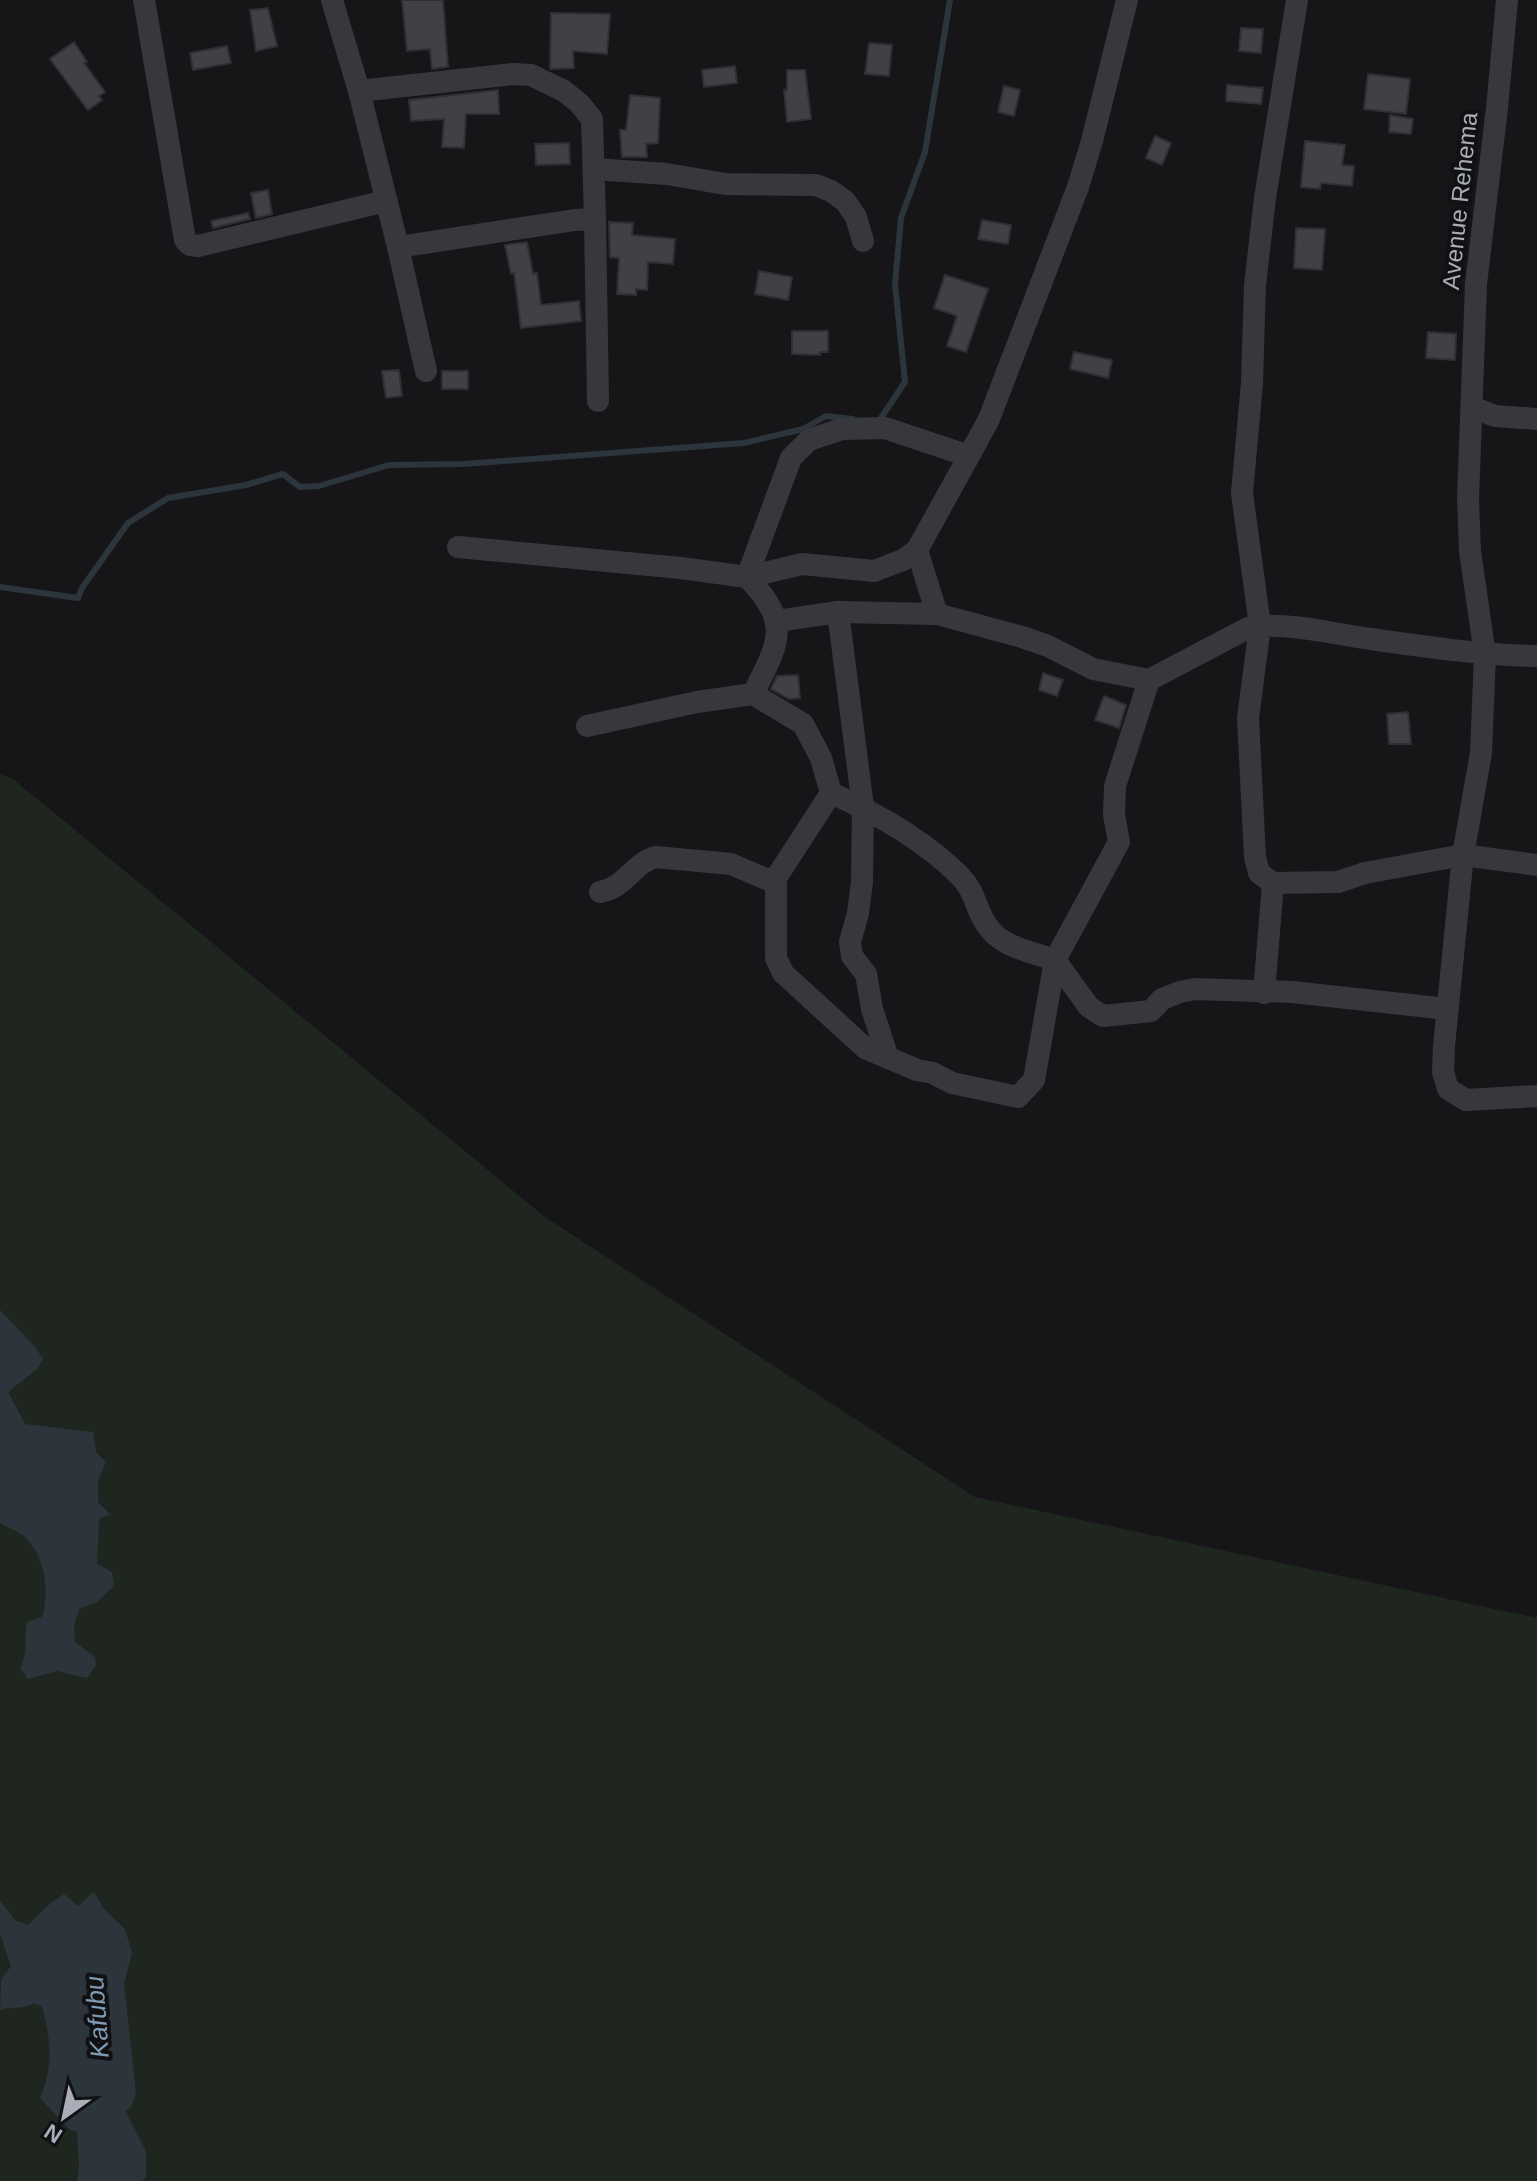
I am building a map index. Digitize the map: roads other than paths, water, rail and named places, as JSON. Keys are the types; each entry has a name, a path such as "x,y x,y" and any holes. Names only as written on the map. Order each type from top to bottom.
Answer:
{"street":[{"path":"144,0 185,240 190,245 198,246 386,201"},
{"path":"332,0 359,91 426,371"},
{"path":"458,547 747,577 802,564 874,571 903,560 917,550 989,419 1078,187 1127,0"},
{"path":"1297,0 1256,271 1252,383 1242,493 1260,626 1248,718 1255,857 1259,873 1273,883 1338,882 1365,873 1463,855 1537,865"},
{"name":"Avenue Rehema","path":"1507,0 1476,284 1468,499 1470,551 1485,655 1481,753 1463,855 1443,1072 1448,1089 1466,1100 1537,1096"},
{"path":"359,91 514,74 531,75 564,91 592,119 598,401"},
{"path":"594,169 667,174 725,184 816,185 845,201 856,217 863,241"},
{"path":"398,247 595,219"},
{"path":"1472,407 1495,416 1537,419"},
{"path":"747,577 791,458 809,440 842,429 885,428 969,456"},
{"path":"917,550 937,614"},
{"path":"747,577 767,598 777,621 773,655 753,694"},
{"path":"777,621 838,612 937,614 1048,646 1093,669 1149,680 1248,628 1260,626 1290,625 1485,655 1537,656"},
{"path":"838,612 863,807 862,882 850,942 852,956 866,974 872,1009 888,1058"},
{"path":"587,726 697,702 753,694 803,724 821,758 831,793 776,878 776,958 783,973 865,1048 952,1083 1018,1097 1034,1080 1055,960 1119,842 1114,815 1115,786 1149,680"},
{"path":"831,793 863,807 957,874 972,890 985,923 998,937 1011,947 1055,960 1089,1007 1103,1016 1151,1011 1162,999 1195,989 1292,992 1447,1009"},
{"path":"600,892 614,888 646,860 656,857 731,864 766,879 776,878"},
{"path":"1264,993 1273,883"}],"water":[{"path":"0,1310 43,1359 37,1369 8,1392 25,1424 93,1432 96,1452 106,1462 98,1480 98,1502 110,1514 99,1519 97,1564 112,1572 114,1586 97,1602 79,1609 74,1626 75,1642 95,1657 96,1665 87,1678 57,1671 28,1679 20,1668 25,1655 27,1622 42,1617 46,1586 42,1565 33,1547 24,1536 0,1522"},
{"name":"Kafubu","path":"94,1892 103,1908 125,1929 132,1953 124,1984 136,2093 131,2107 125,2111 146,2151 146,2177 142,2181 77,2181 77,2132 69,2129 40,2098 50,2052 42,2007 34,2003 0,2010 1,1980 11,1966 0,1934 0,1901 15,1920 28,1925 64,1894 78,1906"}],"waterway":[{"path":"879,421 905,382 895,284 901,218 925,152 950,0"},
{"path":"0,587 78,598 128,523 168,498 246,485 283,474 300,487 319,486 389,465 464,464 744,443 803,429 826,416 853,419"}]}
